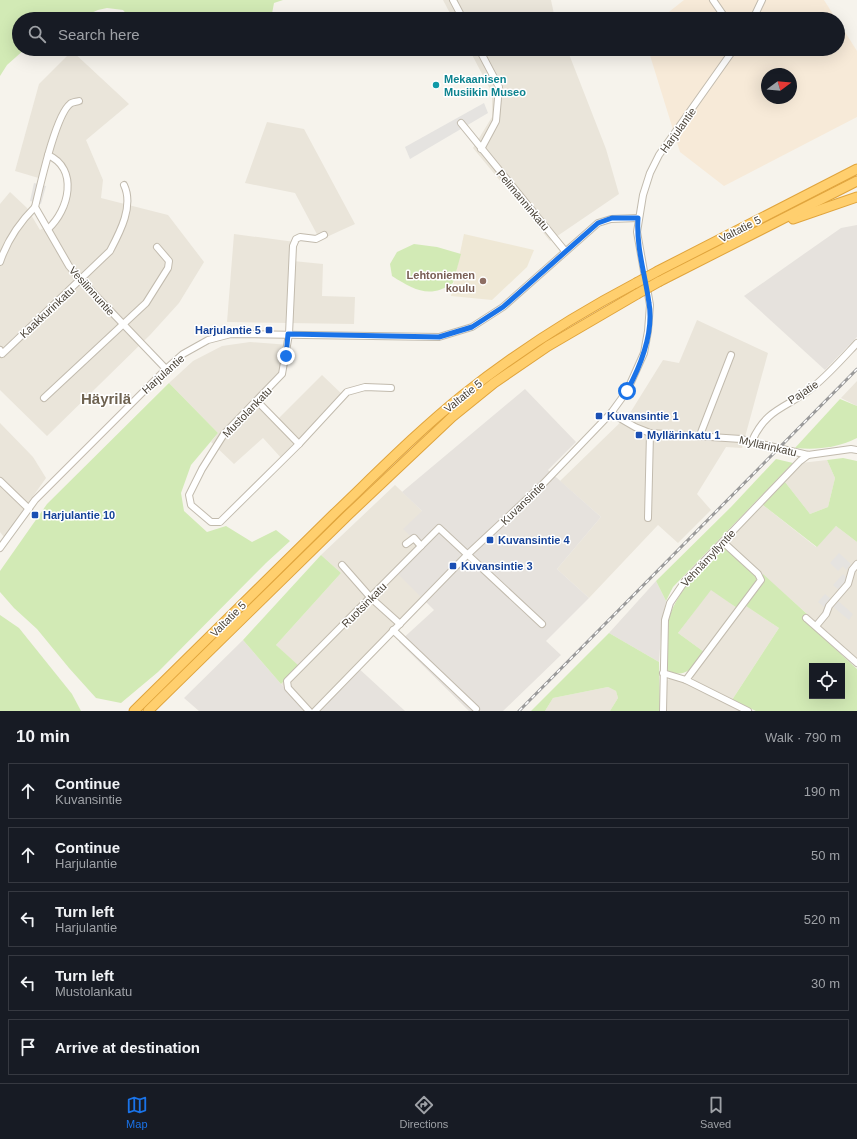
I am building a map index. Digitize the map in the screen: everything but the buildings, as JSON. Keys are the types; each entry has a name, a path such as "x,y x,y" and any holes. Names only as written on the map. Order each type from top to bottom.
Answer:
{"highway":[{"name":"Valtatie 5","path":"134,711 310,538 436,418 494,372 546,335 604,299 857,168"},
{"name":"Valtatie 5","path":"148,711 348,515 452,417 494,383 548,346 660,281 857,180"},
{"path":"758,231 857,197"}],"street":[{"path":"453,0 459,12"},
{"path":"713,0 721,12"},
{"path":"756,12 762,0"},
{"path":"481,149 496,121 499,87 483,56"},
{"name":"Harjulantie","path":"640,255 637,232 638,218 650,173 660,155 729,56"},
{"path":"0,262 12,236 35,207 48,155 61,119 70,104 79,101"},
{"name":"Pelimanninkatu","path":"461,123 566,251"},
{"path":"48,155 56,158 62,166 67,177 68,187 64,208 55,222 48,229"},
{"name":"Kaakkurinkatu","path":"1,352 81,280 110,251 120,232 127,203 128,193 124,185"},
{"name":"Vesilinnuntie","path":"35,207 70,266 81,280 166,369"},
{"name":"Harjulantie","path":"0,548 35,500 88,446 166,369 183,354 208,340 231,334 439,337 472,327 503,307 598,223 612,218 638,218"},
{"name":"Mustolankatu","path":"324,235 316,239 300,237 296,239 293,246 288,334 282,374 224,434 202,469 189,495 191,505 211,522 220,522 299,444 347,392 365,387 391,388"},
{"path":"44,398 146,303 168,268 169,261 157,247"},
{"name":"Kuvansintie","path":"315,711 467,555 541,486 611,413 636,375 644,354 650,305 640,255"},
{"name":"Pajatie","path":"752,441 761,424 770,414 811,389 857,343"},
{"path":"700,435 731,355"},
{"path":"257,401 299,444"},
{"name":"Myllärinkatu","path":"611,413 635,427 650,432 700,435 752,441 808,455 851,449 857,450"},
{"path":"648,518 650,432"},
{"name":"Vehnämyllyntie","path":"663,711 665,620 670,603 685,581 800,461 808,455"},
{"path":"0,481 29,509"},
{"name":"Ruotsinkatu","path":"309,711 288,688 287,681 439,528 467,555"},
{"path":"406,544 414,538 421,546"},
{"path":"686,680 760,583 760,577 723,542"},
{"path":"467,555 542,624"},
{"path":"816,626 826,614 829,606 848,584 852,570 857,564"},
{"path":"342,565 371,598 400,624"},
{"path":"806,618 857,663"},
{"path":"393,630 476,709"},
{"path":"663,673 686,680 748,711"}],"shaded area":[{"path":"443,0 551,0 554,12 449,12"},
{"path":"684,0 824,0 832,12 669,12"},
{"path":"845,32 857,51 857,117 724,186 680,152 650,56 845,56"},
{"path":"67,56 77,56 129,104 86,140 103,180 101,198 168,215 204,262 179,303 150,335 47,436 0,390 0,204 10,192 27,208 40,230 49,225 63,206 67,179 56,160 47,160 42,179 15,171 39,84"},
{"path":"473,56 570,56 606,149 619,194 550,241 473,148 492,117 492,93"},
{"path":"484,103 488,113 410,159 405,147"},
{"path":"267,122 304,129 355,224 320,240 295,193 245,183"},
{"path":"34,183 46,186 41,204 30,201"},
{"path":"857,225 857,337 825,370 744,296 841,228"},
{"path":"234,234 295,242 293,261 323,264 322,296 355,297 354,324 227,322"},
{"name":"Lehtoniemen koulu","path":"464,234 534,250 527,267 492,300 451,296"},
{"path":"697,320 768,353 742,448 726,447 697,494 711,510 678,543 658,525 589,598 557,569 601,517 560,481 630,413 663,360 679,363"},
{"path":"250,342 290,345 284,375 260,402 278,419 322,375 345,397 283,460 263,438 234,464 211,442 218,433 169,383 193,361 222,346"},
{"path":"857,381 857,406 841,398"},
{"path":"525,389 576,442 548,470 601,517 557,569 589,598 546,641 561,655 503,711 469,711 399,642 434,610 393,569 421,546 403,529 422,511 402,492"},
{"path":"0,423 33,457 46,478 4,537 0,532"},
{"path":"827,460 835,478 828,507 810,514 785,482 801,463"},
{"path":"395,485 422,511 423,598 312,711 306,711 281,684 298,666 276,645 341,573 321,555"},
{"path":"763,505 816,547 836,526 857,542 857,658 728,544 728,540"},
{"path":"839,553 851,564 846,570 843,566 838,571 830,563"},
{"path":"843,574 848,579 839,590 833,585"},
{"path":"656,581 666,601 662,620 659,662 609,633"},
{"path":"711,589 737,608 704,652 678,633"},
{"path":"825,594 831,599 824,607 818,602"},
{"path":"837,600 853,614 849,620 832,606"},
{"path":"746,606 779,628 732,700 694,681 692,676"},
{"path":"243,640 306,711 199,711 184,698"},
{"path":"356,666 405,711 312,711"},
{"path":"670,678 688,684 742,711 666,711 666,682"},
{"path":"608,687 616,691 618,698 610,711 545,711 553,698"}],"green space":[{"path":"0,0 283,0 274,3 272,12 125,12 123,10 107,8 93,12 12,12 12,56 17,56 7,65 0,76"},
{"path":"414,244 437,247 461,254 453,283 437,291 429,292 415,289 392,276 390,264 397,252"},
{"path":"169,383 218,433 191,465 181,493 184,511 207,532 226,526 252,542 276,530 290,541 266,563 158,672 121,703 96,698 37,629 14,608 0,592 0,571 47,504"},
{"path":"840,399 857,406 857,438 827,448 795,448"},
{"path":"843,458 857,461 857,542 836,526 817,547 763,505 785,482 810,514 828,507 835,478 827,460"},
{"path":"776,459 793,463 673,587 666,601 656,581 731,507"},
{"path":"722,547 725,547 757,576 756,583 737,608 711,590 678,633 704,652 686,672 677,674 670,673 666,668 667,631 672,609 677,599 691,580 707,561"},
{"path":"321,555 341,573 276,645 299,666 281,684 243,640"},
{"path":"763,574 807,614 803,619 857,669 857,711 756,711 732,700 779,628 746,606 763,583"},
{"path":"0,615 19,628 72,694 81,711 0,711"},
{"path":"609,633 659,662 660,711 610,711 618,698 616,691 608,687 553,698 545,711 531,711"}],"railway":[{"path":"519,711 857,369"}],"place":[{"name":"Mekaanisen Musiikin Museo","path":"436,85"},
{"name":"Lehtoniemen koulu","path":"483,281"},
{"name":"Harjulantie 5","path":"269,330"},
{"name":"Kuvansintie 1","path":"599,416"},
{"name":"Myllärinkatu 1","path":"639,435"},
{"name":"Harjulantie 10","path":"35,515"},
{"name":"Kuvansintie 4","path":"490,540"},
{"name":"Kuvansintie 3","path":"453,566"}],"district":[{"name":"Häyrilä","path":"106,399"}],"route":[{"path":"286,356 288,334 439,337 472,327 503,307 598,223 612,218 638,218 637,232 640,255 650,305 644,354 636,375 627,391"}]}
